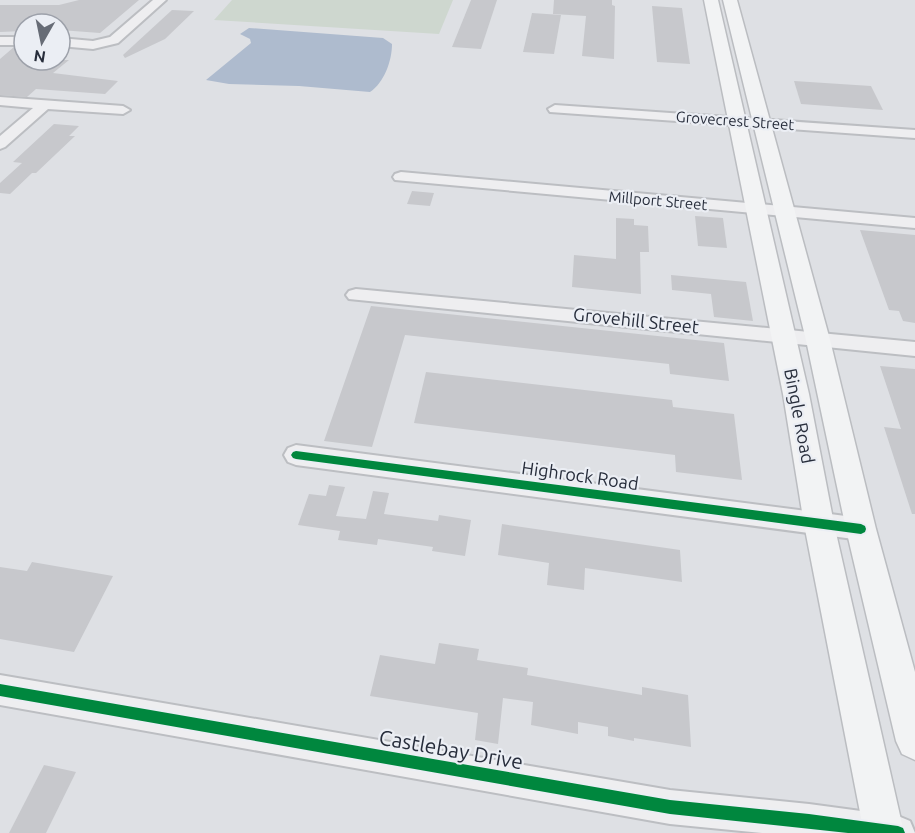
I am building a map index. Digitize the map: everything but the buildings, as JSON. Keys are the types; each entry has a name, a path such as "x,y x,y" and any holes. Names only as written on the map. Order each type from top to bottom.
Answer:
{"main road":[{"name":"Bingle Road","path":"721,1 749,122 784,212 818,340 861,529 915,741"},
{"name":"Bingle Road","path":"749,122 755,210 783,336 819,524 888,832"}],"street":[{"path":"72,43 93,45 114,40 160,0"},
{"path":"0,101 123,110"},
{"path":"0,144 45,104"},
{"name":"Grovecrest Street","path":"555,109 915,134"},
{"name":"Millport Street","path":"401,177 915,223"},
{"name":"Grovehill Street","path":"356,294 915,349"},
{"name":"Highrock Road","path":"296,455 861,529"},
{"name":"Castlebay Drive","path":"0,690 670,807 888,832"}],"shaded area":[{"path":"232,0 453,0 439,34 214,20"}],"water":[{"path":"249,28 383,38 392,44 391,57 383,77 370,92 299,86 229,84 206,80 251,43 250,39 240,34"}],"cycle path":[{"path":"296,455 861,529"},
{"path":"0,690 670,807 809,821 898,833"}]}
